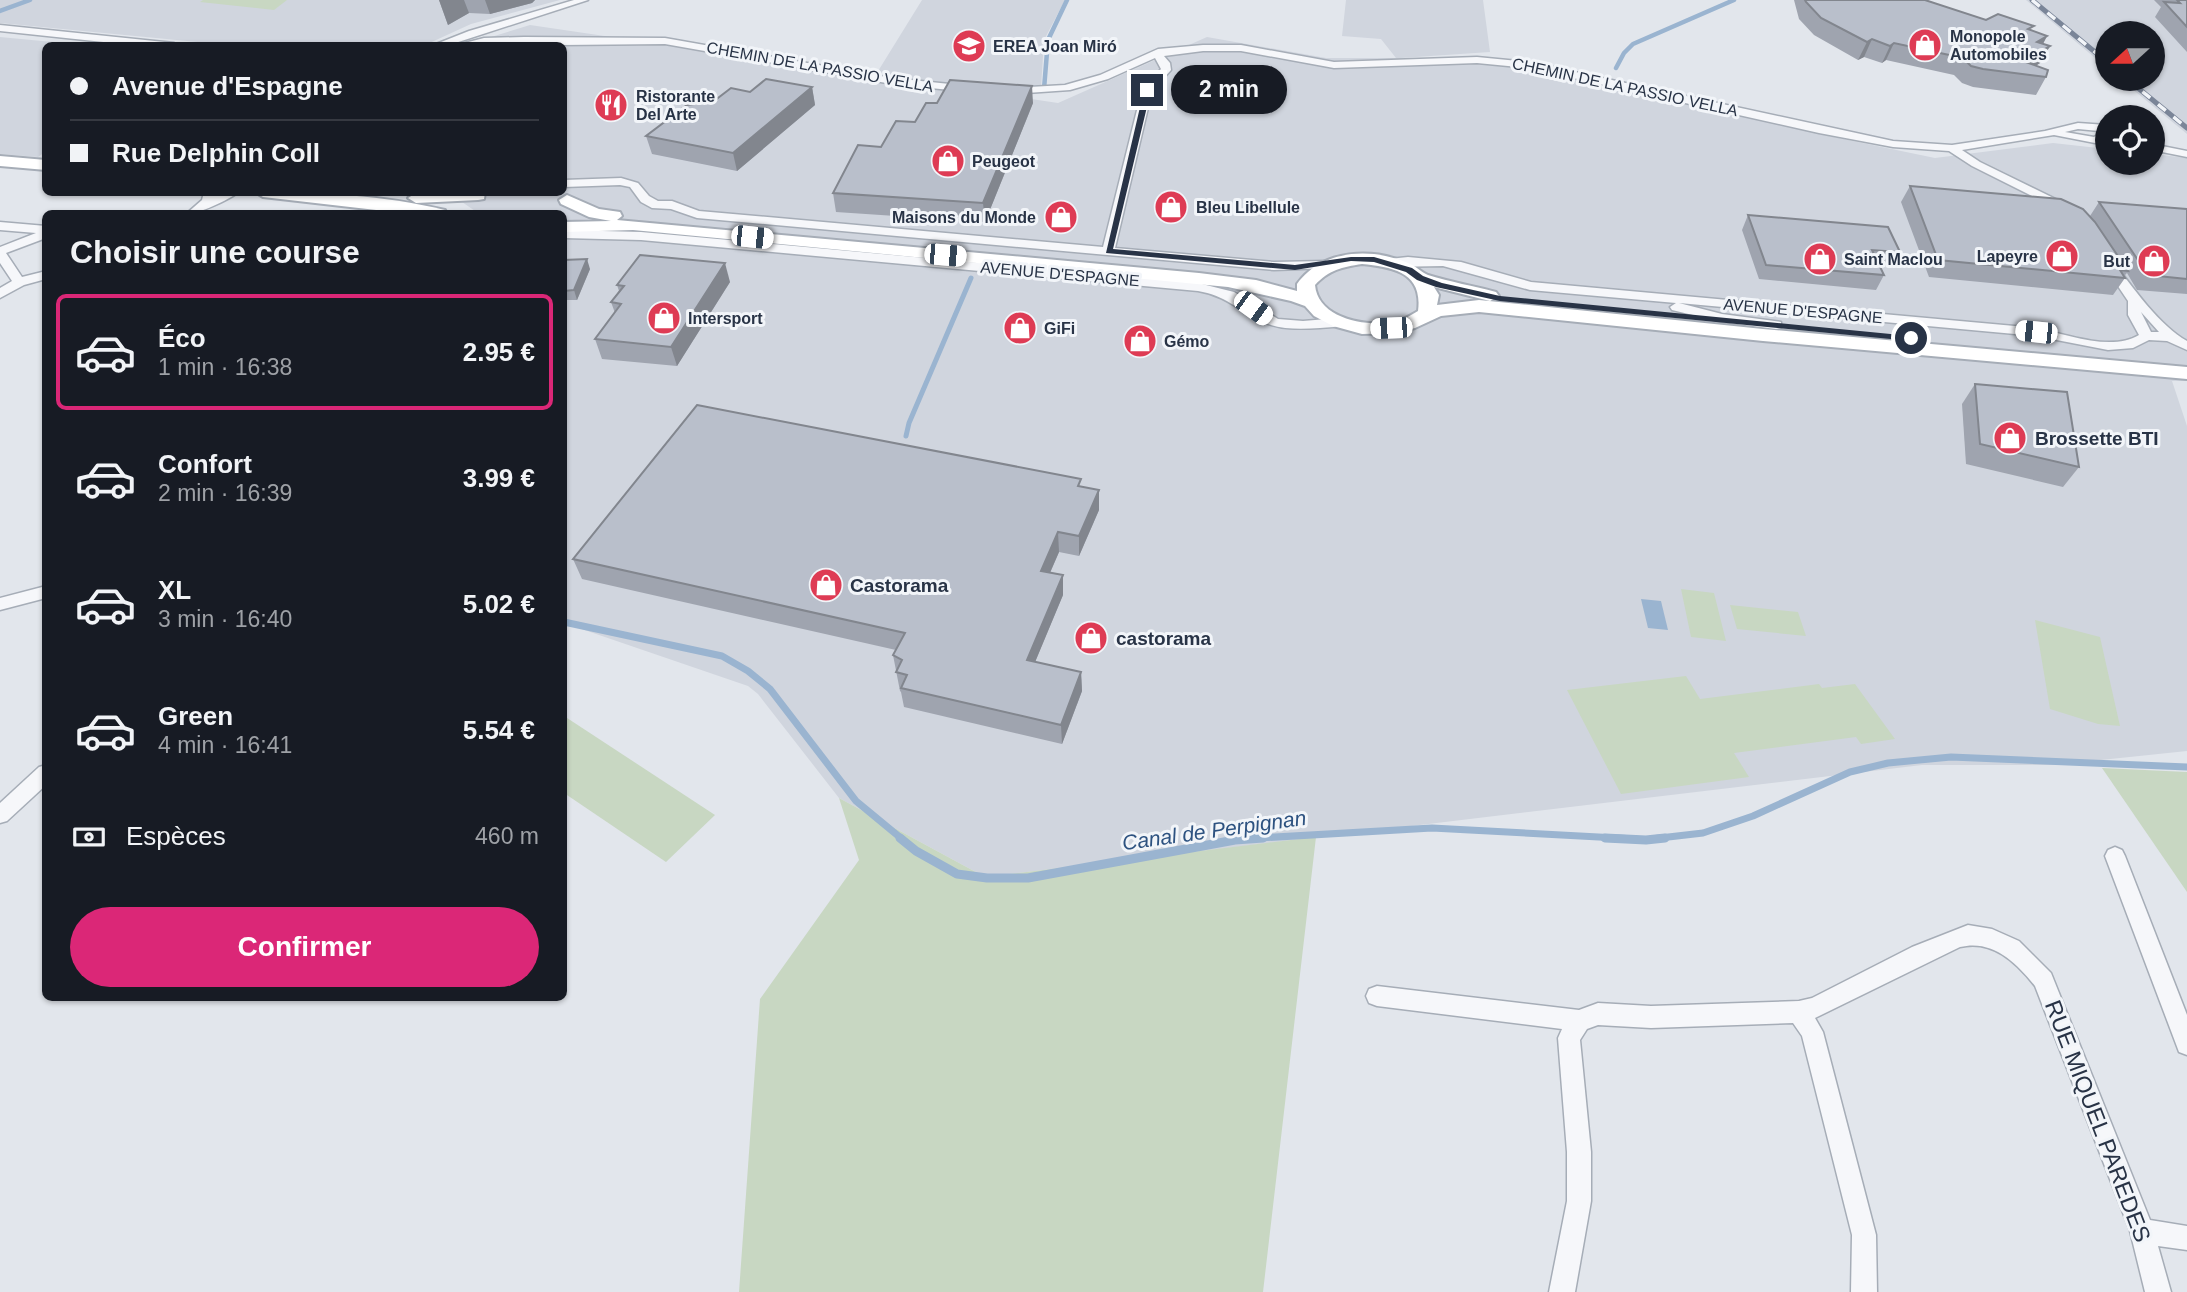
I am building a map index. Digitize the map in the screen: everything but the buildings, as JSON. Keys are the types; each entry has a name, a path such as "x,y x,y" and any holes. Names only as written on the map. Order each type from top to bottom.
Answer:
{"main road":[{"path":"0,161 42,165"},
{"path":"0,166 42,171"},
{"path":"302,196 418,210"},
{"path":"388,196 432,200 464,196"},
{"path":"460,210 477,196"},
{"name":"AVENUE D'ESPAGNE","path":"565,198 595,213 617,217 1253,274 1319,269"},
{"name":"AVENUE D'ESPAGNE","path":"567,227 633,225 1199,278 1269,288 1311,302 1322,314 1339,322 1372,329 1408,325 1427,314 1479,306 1763,335 2187,373"},
{"path":"1311,302 1306,290 1319,269 1351,259 1389,263 1417,276 1432,296 1427,314"},
{"name":"AVENUE D'ESPAGNE","path":"1417,276 1500,299 2187,363"}],"street":[{"path":"446,42 583,0"},
{"path":"551,42 543,37 539,26 561,8"},
{"path":"496,42 499,26"},
{"path":"0,28 135,42"},
{"name":"CHEMIN DE LA PASSIO VELLA","path":"567,42 663,40 819,67 882,81 928,88 976,90"},
{"name":"CHEMIN DE LA PASSIO VELLA","path":"1000,90 1066,88 1104,77 1156,54 1203,48 1241,48 1326,64 1454,60 1528,65 1686,97 1857,138 1893,144 1952,148 2045,134 2095,139"},
{"path":"1108,251 1147,90 1166,70 1165,63 1156,54"},
{"path":"1952,148 1976,164 2058,203 2076,217"},
{"path":"2165,150 2187,154"},
{"name":"AVENUE D'ESPAGNE","path":"565,198 587,184 621,181 634,185 645,200 656,205 672,205 697,214 1319,269"},
{"path":"196,210 208,197"},
{"path":"0,226 42,231"},
{"path":"19,282 0,252 42,234"},
{"name":"AVENUE D'ESPAGNE","path":"567,234 677,239 1187,286 1231,295 1267,319 1280,323 1339,322"},
{"path":"2098,248 2134,301 2146,309 2170,337"},
{"name":"AVENUE D'ESPAGNE","path":"1389,263 1426,260 1459,265 1485,270 1530,286 2036,332 2108,346 2133,344 2146,336 2170,337 2187,346"},
{"name":"AVENUE D'ESPAGNE","path":"1417,276 1431,267 1459,265"},
{"path":"0,294 19,282 42,276"},
{"path":"1654,297 1695,312 1776,325"},
{"path":"2134,301 2135,317 2146,336"},
{"path":"0,604 42,593"},
{"path":"0,816 42,777"},
{"path":"2115,856 2187,1044"},
{"name":"RUE MIQUEL PAREDES","path":"1799,1012 1816,1007 1964,934 1993,938 2025,956 2043,980 2054,1004 2142,1231 2158,1292"},
{"path":"1377,996 1579,1021 1598,1014 1678,1017 1799,1012 1812,1032 1864,1235 1864,1292"},
{"path":"1562,1292 1579,1201 1569,1038 1579,1021"},
{"path":"2142,1231 2187,1238"}],"shaded area":[{"path":"0,0 560,0 471,24 432,42 197,42 0,23"},
{"path":"922,0 1065,0 1044,40 1041,88 936,85 1058,103 1207,37 1326,58 1396,58 1381,39 1342,36 1346,0 1483,0 1490,52 1401,58 1492,58 1819,134 1935,158 2053,143 2095,148 2095,175 2165,175 2165,155 2187,158 2187,381 2172,381 2187,426 2187,751 2053,765 1922,765 985,877 839,798 758,694 748,686 567,624 567,210 474,210 453,196 567,196 567,42 475,42 530,25 875,76"},
{"path":"2026,0 2187,0 2187,134 2165,116 2165,105 2152,105 2135,91 2165,91 2165,21 2095,21 2095,58"},
{"path":"0,37 52,42 42,42 42,154 38,157 0,154"}],"green space":[{"path":"287,0 274,10 200,2"},
{"path":"1681,589 1714,593 1726,641 1691,637"},
{"path":"1730,605 1798,612 1806,636 1737,629"},
{"path":"2035,620 2100,637 2120,726 2098,724 2050,709"},
{"path":"1686,676 1700,699 1819,684 1822,688 1855,684 1895,739 1861,744 1856,737 1734,753 1749,777 1621,794 1567,690"},
{"path":"567,718 715,815 666,862 567,795"},
{"path":"2102,768 2187,772 2187,892"},
{"path":"839,798 985,877 1316,837 1263,1292 739,1292 760,999 859,860"}],"water":[{"path":"1641,599 1661,601 1668,630 1648,628"}],"waterway":[{"path":"0,11 30,0"},
{"path":"1044,89 1048,40 1067,0"},
{"path":"1616,68 1624,53 1633,44 1734,0"},
{"path":"906,436 909,423 971,278"},
{"name":"Canal de Perpignan","path":"567,623 722,656 748,671 770,689 856,801 902,839"},
{"name":"Canal de Perpignan","path":"1651,839 1703,833 1753,816 1850,772 1888,763 1951,757 2187,767"},
{"name":"Canal de Perpignan","path":"1242,839 1432,828 1636,839"},
{"name":"Canal de Perpignan","path":"900,838 916,851 957,874 987,878 1028,878 1235,840 1263,838"},
{"name":"Canal de Perpignan","path":"1605,838 1665,838"}],"railway":[{"path":"2032,0 2095,52"},
{"path":"2142,91 2187,128"}],"place":[{"name":"Monopole Automobiles","path":"1925,45"},
{"name":"EREA Joan Miró","path":"969,46"},
{"name":"Ristorante Del Arte","path":"611,105"},
{"name":"Peugeot","path":"948,161"},
{"name":"Bleu Libellule","path":"1171,207"},
{"name":"Maisons du Monde","path":"1061,217"},
{"name":"Lapeyre","path":"2062,256"},
{"name":"Saint Maclou","path":"1820,259"},
{"name":"But","path":"2154,261"},
{"name":"Intersport","path":"664,318"},
{"name":"GiFi","path":"1020,328"},
{"name":"Gémo","path":"1140,341"},
{"name":"Brossette BTI","path":"2010,438"},
{"name":"Castorama","path":"826,585"},
{"name":"castorama","path":"1091,638"}],"route":[{"path":"1147,90 1108,251 1295,268 1367,259 1409,270 1420,278 1439,285 1500,299 1911,338"}]}
